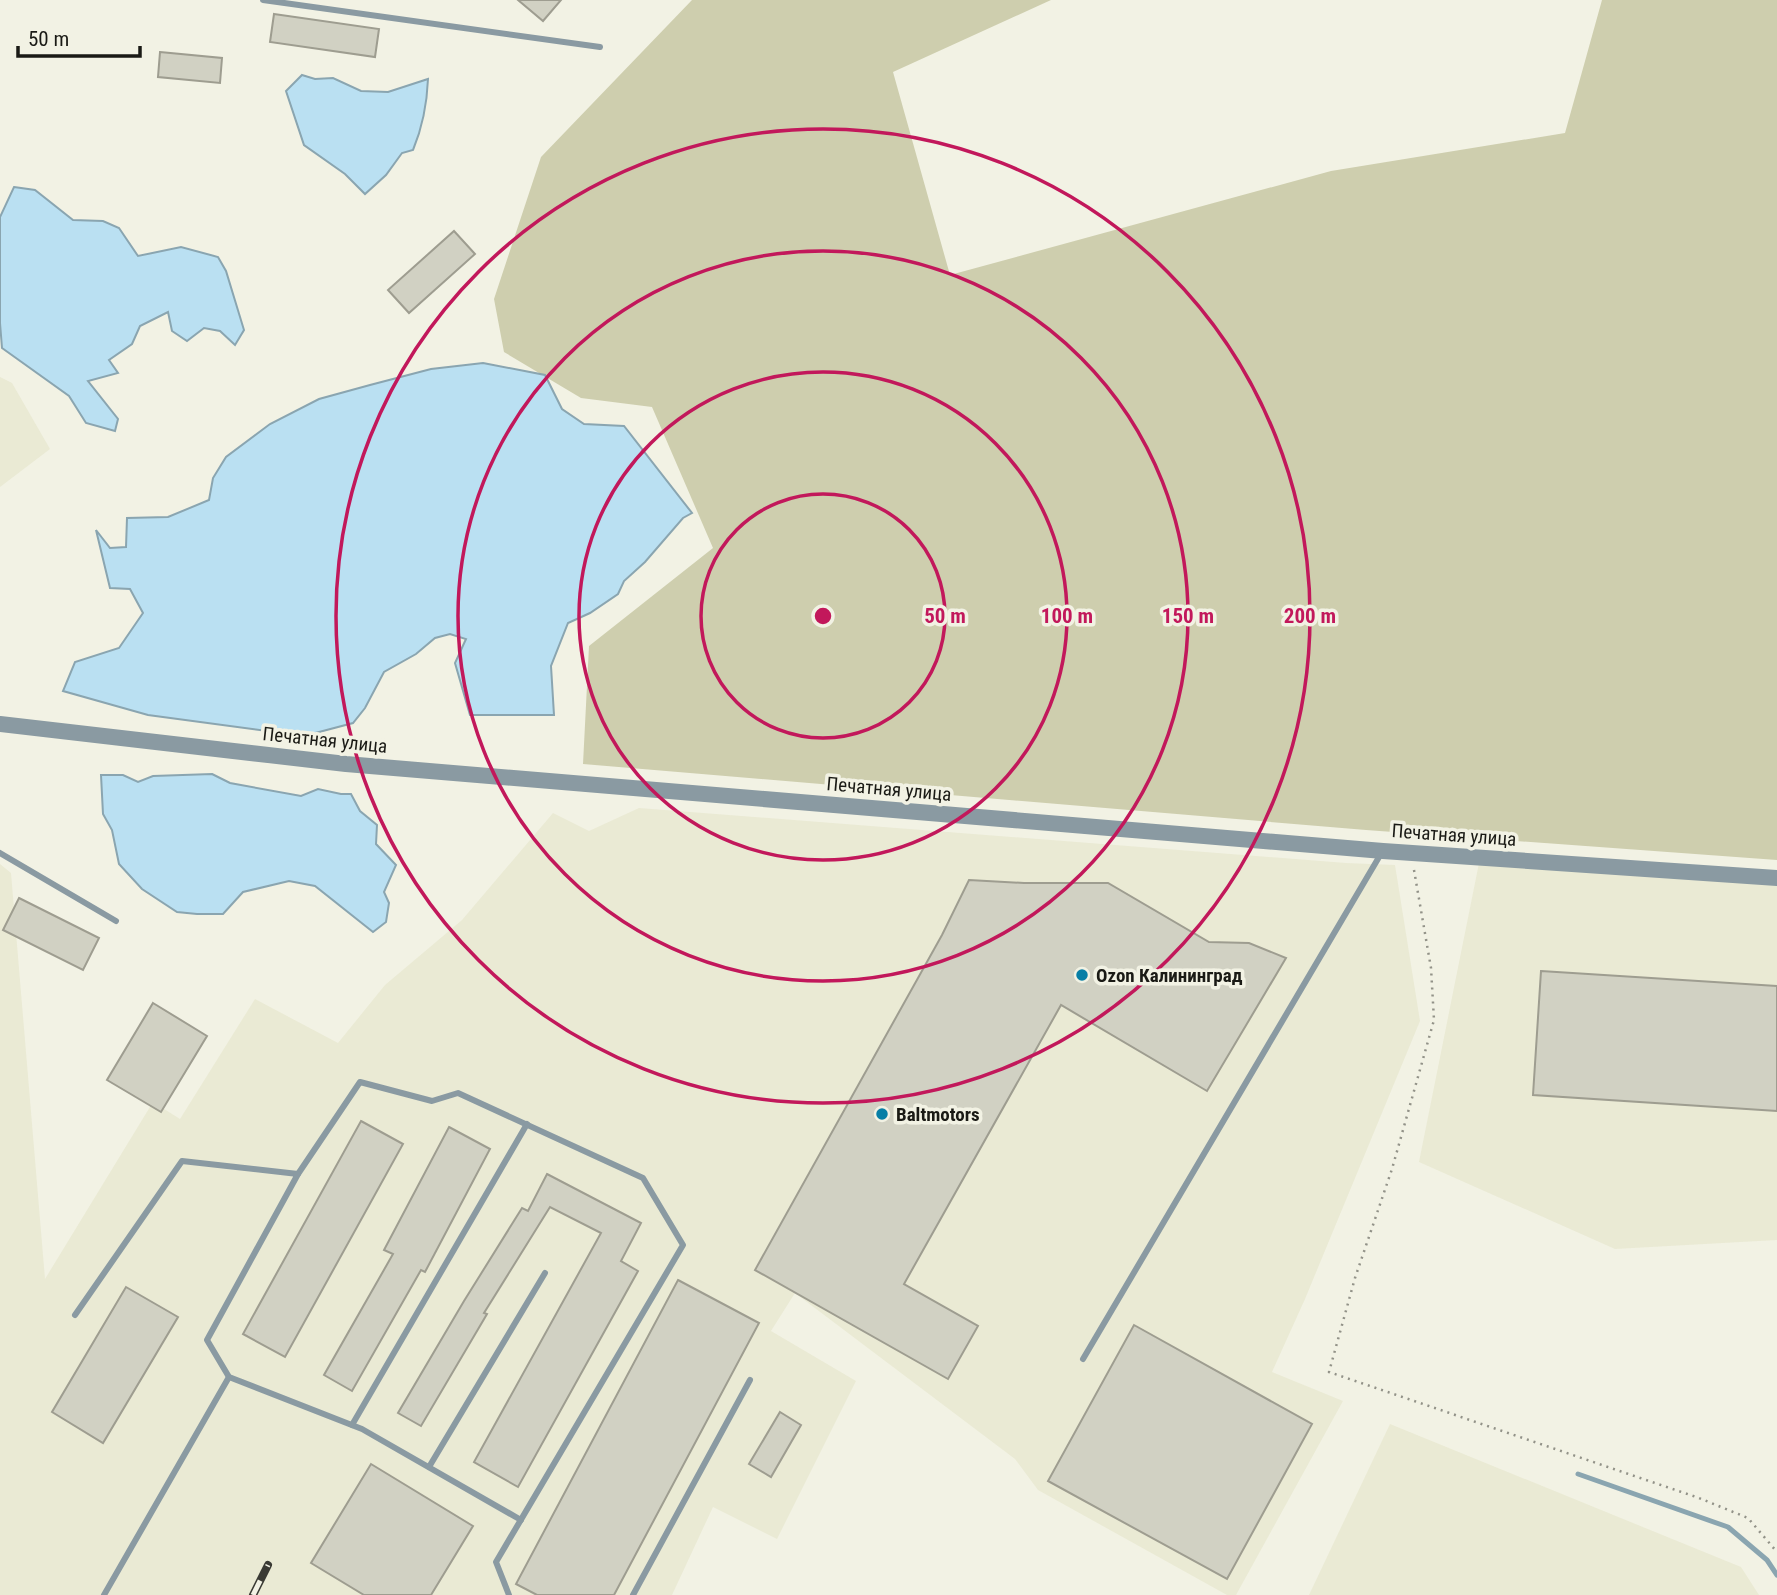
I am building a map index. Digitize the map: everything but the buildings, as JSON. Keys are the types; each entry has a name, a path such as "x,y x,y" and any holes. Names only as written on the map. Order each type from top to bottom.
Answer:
{"street":[{"name":"Печатная улица","path":"0,724 346,765 1383,851 1777,878"}],"lane":[{"path":"263,0 600,47"},
{"path":"1083,1359 1383,851"},
{"path":"0,853 116,921"},
{"path":"509,1595 496,1562 521,1520 683,1245 643,1178 458,1093 432,1101 359,1082 298,1174 206,1340 229,1377 362,1429 521,1520"},
{"path":"352,1425 527,1124"},
{"path":"75,1315 182,1161 298,1174"},
{"path":"429,1467 545,1273"},
{"path":"104,1595 229,1377"},
{"path":"633,1595 750,1380"}],"path":[{"path":"1411,853 1431,968 1434,1020 1392,1169 1355,1278 1329,1372 1699,1498 1748,1518 1777,1552"}],"shaded area":[{"path":"692,0 1051,0 893,72 950,275 1331,171 1565,133 1602,0 1777,0 1777,860 1366,830 583,764 589,646 713,548 652,407 581,398 504,352 494,299 541,157"},
{"path":"0,377 12,383 50,449 0,487"},
{"path":"639,808 1395,865 1420,1021 1272,1372 1343,1401 1236,1595 1227,1595 1038,1490 1015,1459 795,1293 771,1331 856,1381 777,1539 713,1507 672,1595 0,1595 0,864 11,873 45,1279 153,1102 180,1119 255,999 338,1043 385,985 462,920 553,813 589,831"},
{"path":"1480,858 1777,883 1777,1240 1615,1249 1419,1162"},
{"path":"1390,1424 1741,1567 1759,1595 1309,1595"}],"water":[{"path":"302,75 315,79 333,78 361,91 388,92 428,79 424,115 413,150 402,153 386,175 365,194 345,174 304,145 286,91"},
{"path":"14,187 35,190 73,220 103,221 119,228 138,256 181,247 218,257 226,271 244,330 235,345 220,331 204,328 187,341 172,331 168,312 140,326 132,344 109,360 118,373 88,381 118,419 115,431 86,423 69,396 2,348 0,217"},
{"path":"483,363 545,375 562,409 584,424 624,426 692,513 683,518 645,562 624,581 618,594 590,613 568,623 551,666 554,715 470,715 455,663 466,639 450,634 435,638 416,654 384,672 365,708 353,723 304,736 148,715 63,691 75,662 119,648 143,613 130,589 110,588 96,530 110,548 126,547 127,518 168,517 209,500 213,478 226,457 270,424 319,399 431,369"},
{"path":"212,774 230,783 301,796 318,789 351,794 360,811 377,825 376,844 396,865 384,892 389,903 386,922 373,932 315,886 289,881 243,892 223,914 177,912 142,889 119,864 112,830 103,814 101,775 123,775 138,782 153,776"}],"waterway":[{"path":"1578,1474 1728,1527 1767,1560 1777,1575"}],"railway":[{"path":"253,1595 268,1565"}],"place":[{"name":"Ozon Калининград","path":"1082,975"},
{"name":"Baltmotors","path":"882,1114"}]}
